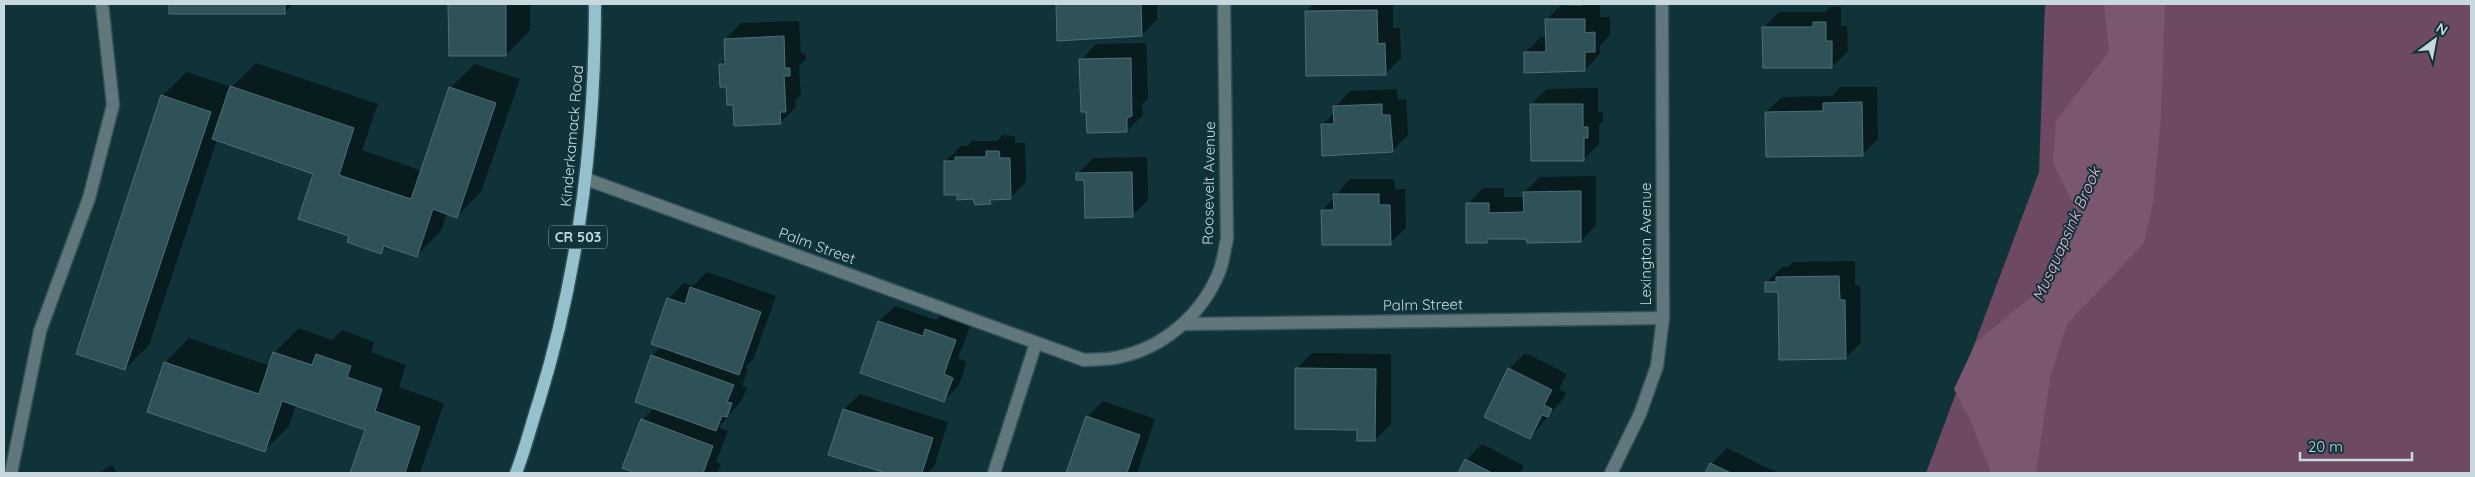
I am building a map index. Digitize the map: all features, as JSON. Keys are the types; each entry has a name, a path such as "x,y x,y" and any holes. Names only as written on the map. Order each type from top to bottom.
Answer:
{"main road":[{"name":"Kinderkamack Road","path":"516,473 554,353 577,242 586,179 595,60 595,4"}],"street":[{"path":"10,473 40,332 90,198 113,105 102,4"},
{"name":"Roosevelt Avenue","path":"1036,343 1084,360 1118,357 1154,345 1184,324 1197,311 1218,276 1227,239 1224,4"},
{"name":"Lexington Avenue","path":"1611,473 1640,414 1657,366 1663,318 1662,4"},
{"name":"Palm Street","path":"586,179 1036,343"},
{"name":"Palm Street","path":"1184,324 1663,318"},
{"path":"994,473 1036,343"}],"shaded area":[{"path":"2045,4 2471,4 2471,473 1926,473 2039,172"},
{"path":"2104,4 2165,4 2161,116 2153,203 2144,243 2067,324 2050,378 2036,473 1991,473 1971,422 1954,389 1976,342 2035,294 2066,259 2075,208 2053,163 2056,121 2109,51"}],"building":[{"path":"169,4 285,4 285,14 169,14"},
{"path":"448,4 506,4 506,56 449,56"},
{"path":"1056,4 1141,4 1142,36 1057,41"},
{"path":"1522,4 1582,4 1582,5"},
{"path":"1377,10 1378,44 1385,43 1386,75 1306,76 1305,11"},
{"path":"1545,19 1585,19 1585,33 1595,32 1595,52 1585,52 1585,71 1524,73 1524,52 1546,52"},
{"path":"1813,22 1826,22 1826,41 1832,41 1832,68 1763,68 1762,27 1813,27"},
{"path":"784,36 785,68 790,68 790,76 784,76 786,112 780,112 781,124 734,126 733,105 727,105 726,87 720,87 719,64 725,64 724,39"},
{"path":"1131,58 1132,116 1127,118 1127,132 1087,133 1086,112 1081,112 1079,59"},
{"path":"230,86 354,128 339,175 411,199 449,87 496,103 457,218 433,209 417,257 384,246 381,254 347,242 349,236 298,219 313,174 212,139"},
{"path":"161,95 211,112 125,370 76,354"},
{"path":"1862,102 1863,156 1766,157 1765,112 1823,111 1823,103"},
{"path":"1382,104 1382,115 1390,115 1393,152 1322,156 1321,124 1334,124 1333,106"},
{"path":"1530,104 1583,104 1583,127 1588,127 1588,138 1584,138 1584,161 1531,161"},
{"path":"986,151 999,151 1000,158 1010,158 1011,199 990,200 991,204 975,205 973,199 957,200 957,195 944,195 944,161 955,161 955,157 986,157"},
{"path":"1132,172 1133,217 1085,218 1084,180 1076,180 1076,173"},
{"path":"1581,191 1581,242 1527,243 1526,239 1487,239 1487,243 1466,243 1466,203 1489,203 1489,213 1524,212 1523,192"},
{"path":"1333,194 1379,194 1379,205 1390,205 1391,245 1322,245 1321,210 1334,210"},
{"path":"1839,276 1840,300 1845,300 1846,359 1779,360 1778,292 1765,292 1765,282 1776,282 1776,277"},
{"path":"690,287 761,312 739,375 651,344 667,298 685,304"},
{"path":"878,321 923,336 925,329 956,340 944,374 953,378 944,402 860,373"},
{"path":"273,352 312,365 316,354 351,366 347,377 382,389 375,411 420,427 405,473 350,473 365,430 282,401 265,452 147,412 164,362 259,394"},
{"path":"651,355 734,385 727,402 732,403 727,417 722,416 716,431 635,402"},
{"path":"1295,368 1376,369 1375,441 1357,441 1357,430 1295,429"},
{"path":"1508,368 1552,390 1544,405 1552,409 1548,417 1542,415 1530,439 1484,417"},
{"path":"843,409 933,438 922,473 886,473 828,455"},
{"path":"1086,416 1140,435 1127,473 1066,473"},
{"path":"641,419 713,446 703,473 636,473 622,468"},
{"path":"1465,459 1492,473 1458,473"},
{"path":"1710,463 1731,473 1705,473"}],"water label":[{"name":"Musquapsink Brook","path":"2066,234"}]}
